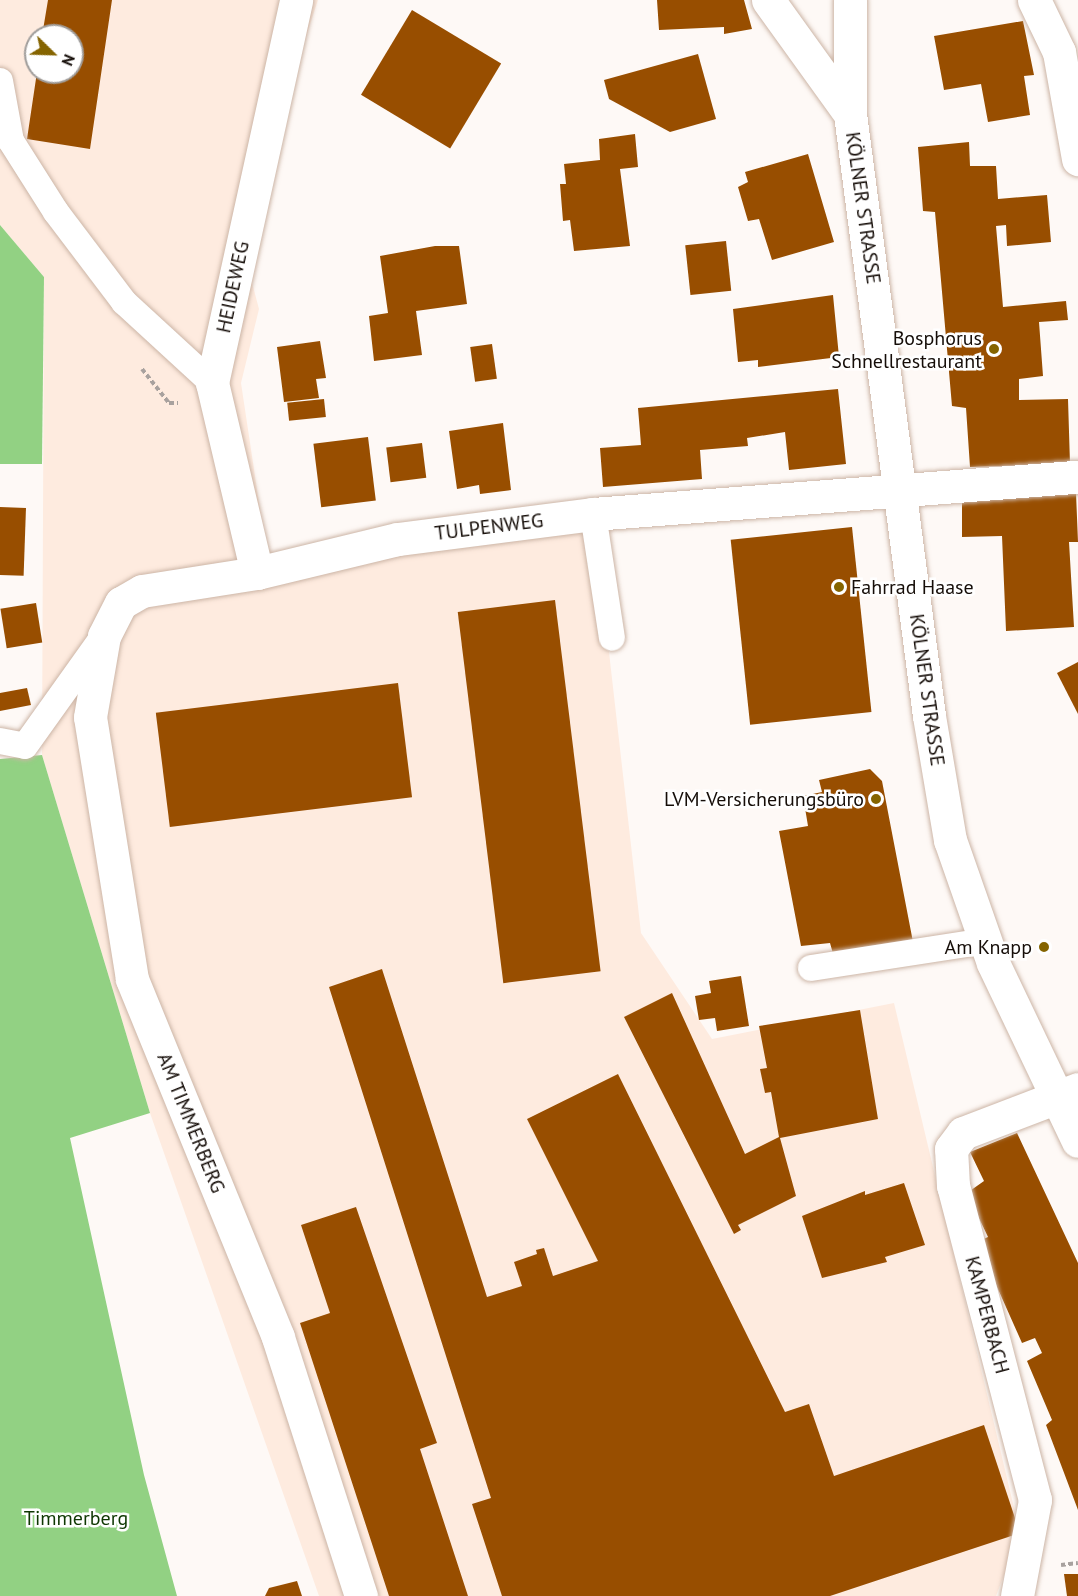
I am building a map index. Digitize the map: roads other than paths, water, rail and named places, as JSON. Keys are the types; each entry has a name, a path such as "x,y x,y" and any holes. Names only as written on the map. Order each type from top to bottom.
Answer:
{"street":[{"name":"HEIDEWEG","path":"257,573 212,383 296,0"},
{"path":"768,0 850,114"},
{"name":"KÖLNER STRASSE","path":"850,0 850,114 929,716 950,840 985,941 1067,1092 1078,1141"},
{"path":"1034,0 1059,52 1078,159"},
{"name":"TULPENWEG","path":"104,636 121,603 142,591 257,573 398,539 593,514 1078,477"},
{"name":"AM TIMMERBERG","path":"104,636 90,717 132,979 278,1337 361,1596"},
{"name":"KAMPERBACH","path":"1010,1593 1035,1500 953,1186 951,1149 963,1133 1067,1092"}],"lane":[{"path":"0,81 11,141 56,212 124,302 212,383"},
{"path":"593,514 612,638"},
{"path":"0,741 25,746 104,636"},
{"path":"811,968 985,941"}],"place":[{"name":"Bosphorus Schnellrestaurant","path":"994,349"},
{"name":"Fahrrad Haase","path":"839,587"},
{"name":"LVM-Versicherungsbüro","path":"876,799"},
{"name":"Am Knapp","path":"1044,947"}],"park label":[{"name":"Timmerberg","path":"76,1518"}]}
